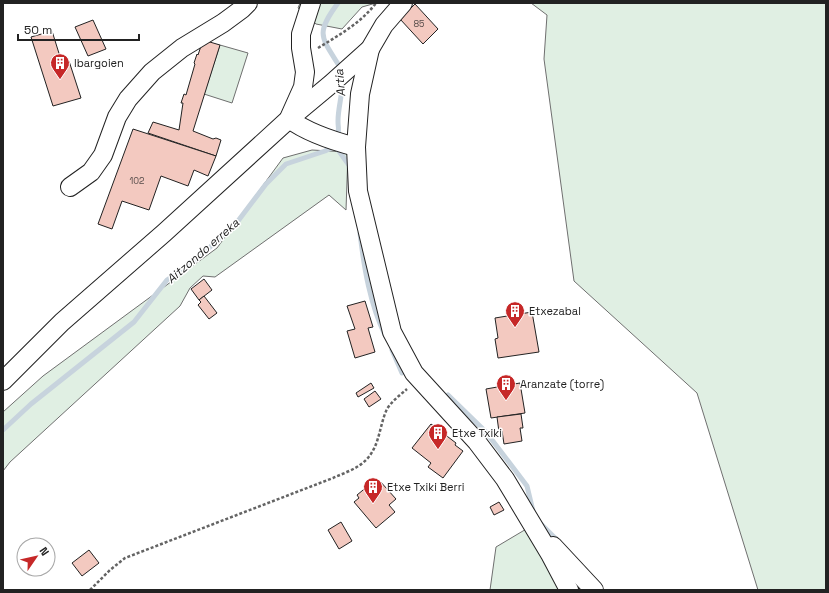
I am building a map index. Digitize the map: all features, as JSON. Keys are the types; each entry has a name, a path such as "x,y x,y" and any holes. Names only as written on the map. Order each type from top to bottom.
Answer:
{"street":[{"path":"70,187 90,172 103,155 117,117 128,99 152,72 182,48 223,23 248,3"},
{"path":"289,119 303,87 305,72 304,57 301,48 301,34 311,3"},
{"path":"403,3 384,25 370,49 348,145 392,332 414,373 477,442 505,479 550,554 569,590"},
{"path":"3,381 62,322 164,233 289,119 370,49"},
{"path":"289,119 297,125 314,133 348,145"},
{"path":"533,525 594,590"}],"path":[{"path":"304,57 339,35 367,14 376,3"},
{"path":"90,590 110,570 125,558 333,478 357,467 366,460 375,447 387,409 395,399 408,388 421,381"}],"green space":[{"path":"300,3 376,3 362,7 342,29 316,24 298,8"},
{"path":"531,3 826,3 826,590 758,590 697,393 574,281 544,59 547,15"},
{"path":"220,45 248,53 232,103 204,94"},
{"path":"312,150 348,152 346,210 329,195 215,277 203,276 190,288 180,306 10,462 3,471 3,412 43,376 217,248 283,158"},
{"path":"533,525 594,590 490,590 496,547"}],"building":[{"path":"415,4 438,29 423,44 400,19"},
{"path":"93,20 106,49 88,56 75,27"},
{"name":"Ibargoien","path":"52,31 62,63 69,61 81,98 53,106 31,37"},
{"path":"203,40 220,45 193,131 213,139 216,138 221,140 216,156 148,133 153,122 179,130 183,103 181,103 184,94 186,95 195,64 194,63"},
{"path":"133,129 216,156 208,176 194,170 188,186 161,176 149,210 122,201 112,229 98,224"},
{"path":"204,279 212,290 199,300 191,289"},
{"path":"204,296 217,313 209,319 198,305 201,302 199,300"},
{"path":"365,301 373,327 368,328 375,352 355,358 347,331 355,329 347,306"},
{"name":"Etxezabal","path":"532,312 539,352 498,358 495,339 498,338 495,318"},
{"path":"371,383 374,388 358,397 356,393"},
{"name":"Aranzate (torre)","path":"520,383 525,413 491,418 486,389"},
{"path":"375,391 381,399 369,407 364,399"},
{"path":"521,414 523,428 520,428 522,441 504,444 502,431 499,432 497,417"},
{"name":"Etxe Txiki","path":"431,424 456,443 455,445 463,451 443,478 428,467 431,463 412,448"},
{"name":"Etxe Txiki Berri","path":"379,480 396,499 389,505 395,512 376,528 354,502 359,498 357,495 374,481 376,484"},
{"path":"499,502 504,510 494,515 490,507"},
{"path":"341,522 352,541 339,549 328,530"},
{"path":"89,550 99,563 82,576 72,563"}],"waterway":[{"name":"Artia","path":"338,3 326,22 323,35 328,49 341,70"},
{"name":"Artia","path":"337,139 339,131 338,116 342,80"},
{"name":"Aitzondo erreka","path":"3,430 31,404 134,322 167,280 192,263 235,225 266,184 286,164 325,151 335,146"},
{"path":"336,147 351,168"},
{"path":"360,233 368,286 375,311 385,335"},
{"path":"392,350 402,373"},
{"path":"448,395 486,432 527,486 533,511"},
{"path":"541,524 558,541"}],"place":[{"name":"Ibargoien","path":"60,80"},
{"name":"Etxezabal","path":"515,328"},
{"name":"Aranzate (torre)","path":"506,401"},
{"name":"Etxe Txiki","path":"438,450"},
{"name":"Etxe Txiki Berri","path":"373,504"}]}
